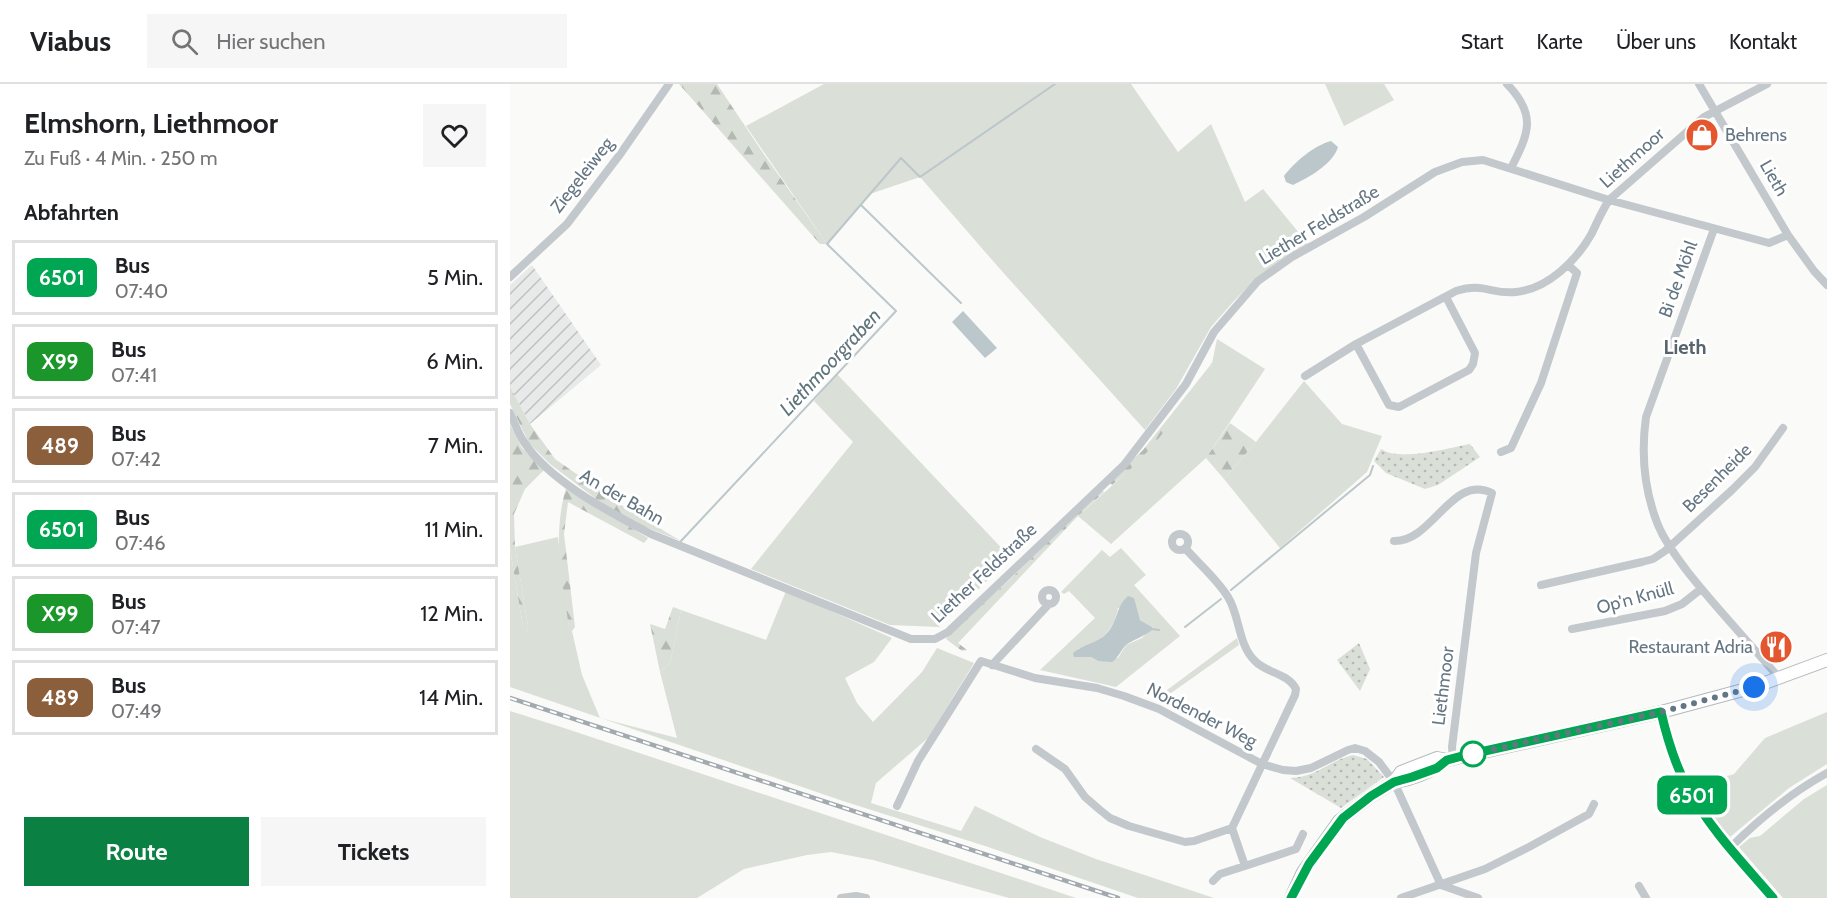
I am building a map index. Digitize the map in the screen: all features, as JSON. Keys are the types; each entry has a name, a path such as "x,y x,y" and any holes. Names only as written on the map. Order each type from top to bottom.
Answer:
{"street":[{"name":"Ziegeleiweg","path":"510,277 567,224 621,153 669,84"},
{"path":"1508,84 1526,108 1528,121 1524,141 1511,168"},
{"name":"Lieth","path":"1698,84 1788,235 1827,285"},
{"name":"Liethmoor","path":"1305,376 1356,344 1469,287 1479,286 1516,292 1540,285 1568,265 1591,235 1602,209 1609,200 1704,117 1767,84"},
{"name":"Liether Feldstraße","path":"747,571 911,639 935,639 948,632 1124,465 1186,384 1214,332 1258,281 1294,256 1364,218 1445,167 1462,162 1483,160 1609,200 1769,243 1788,235"},
{"name":"Bi de Möhl","path":"1714,229 1646,417 1642,441 1643,462 1650,502 1658,526 1669,546 1701,589 1779,678"},
{"path":"1501,452 1512,448 1545,372 1577,273 1568,265"},
{"path":"1356,344 1389,405 1399,407 1468,370 1473,364 1475,353 1446,297"},
{"name":"An der Bahn","path":"510,413 524,443 547,468 565,483 651,534 747,571"},
{"name":"Besenheide","path":"1669,546 1755,467 1783,428"},
{"name":"Liethmoor","path":"1394,541 1403,541 1412,537 1431,523 1444,507 1461,494 1473,489 1484,489 1492,493 1476,553 1450,760"},
{"path":"1541,585 1653,559 1669,546"},
{"path":"1185,548 1228,596 1236,613 1246,648 1254,661 1290,681 1296,689 1232,828 1245,866"},
{"name":"Op'n Knüll","path":"1572,629 1665,611 1682,604 1701,589"},
{"path":"992,665 1049,604"},
{"path":"1458,616 1468,617"},
{"path":"1291,898 1309,864 1340,821 1371,796 1394,782 1437,768 1450,760 1661,712 1754,687 1827,660"},
{"name":"Nordender Weg","path":"897,806 918,761 981,661 1035,678 1097,688 1144,703 1262,764 1283,770 1296,771 1323,764 1355,748 1371,754 1394,782 1441,885"},
{"path":"1661,712 1673,754 1688,789 1712,824 1773,898"},
{"path":"1036,749 1065,769 1085,797 1100,810 1129,826 1185,843 1232,828"},
{"path":"1731,847 1761,819 1806,785 1827,773"},
{"path":"1401,898 1485,869 1589,814 1594,804"},
{"path":"1213,881 1220,874 1296,849 1304,834"},
{"path":"1441,885 1457,895 1478,898"},
{"path":"1639,886 1646,898"},
{"path":"841,898 856,896 866,898"}],"shaded area":[{"path":"1331,141 1338,147 1326,165 1293,185 1286,182 1284,176 1299,160"},
{"path":"532,265 601,365 530,424 510,387 510,285"},
{"path":"963,311 997,348 985,358 952,322"},
{"path":"1128,596 1134,598 1140,620 1152,627 1152,630 1127,644 1112,662 1098,661 1091,657 1074,657 1073,653 1077,650 1099,640 1107,633 1121,604"}],"green space":[{"path":"679,84 717,84 827,244 820,244"},
{"path":"824,84 1131,84 1178,152 1211,124 1245,202 1263,189 1308,244 1260,275 1211,327 1176,389 1145,430 920,177 870,194 827,244 746,126"},
{"path":"1325,84 1384,84 1394,100 1344,126"},
{"path":"1217,339 1265,369 1206,458 1111,544 1078,516 1124,475 1211,368"},
{"path":"1212,363 1211,368 1153,445 1127,473 1112,485 1109,482 1143,450"},
{"path":"837,374 1011,558 939,627 890,625 751,569 853,442 814,401"},
{"path":"1304,381 1342,424 1382,436 1367,472 1280,548 1224,479"},
{"path":"510,387 530,424 555,459 627,509 681,541 620,517 550,464 529,443 510,404"},
{"path":"1230,423 1256,442 1224,479 1206,458"},
{"path":"510,424 522,448 544,470 525,489 514,514 515,547 528,626 527,634 523,627 510,549"},
{"path":"1470,444 1480,457 1438,485 1425,489 1386,473 1374,461 1381,449 1389,453 1412,454"},
{"path":"566,488 648,538 644,543 568,502 564,534 575,627 572,631 569,628 561,575 559,541"},
{"path":"1102,490 1104,492 1078,516 958,643 967,650 962,651 946,639 950,633 1008,581"},
{"path":"558,537 569,627 572,631 582,675 600,718 510,687 510,549 523,627 527,633 528,626 515,547"},
{"path":"1121,548 1146,575 1134,585 1180,636 1116,687 1040,670 1095,618 1069,591 1064,594 1061,592 1102,550 1110,557","holes":["1118,608 1136,610 1140,620 1152,627 1142,638 1126,645 1118,658 1098,661 1091,657 1074,657 1078,649 1093,644 1105,635 1113,623"]},
{"path":"786,591 892,638 874,662 845,678 857,703 873,722 922,672 937,648 974,663 928,738 876,783 871,803 961,831 975,806 1040,837 1096,859 1214,898 1138,898 602,719 677,738 660,672 670,663 681,610 766,640"},
{"path":"673,607 681,610 670,663 660,672 650,624 665,629"},
{"path":"1237,638 1239,645 1164,698 1159,696"},
{"path":"1359,643 1370,669 1360,691 1337,660"},
{"path":"510,711 1076,898 1009,898 873,860 831,852 744,869 697,898 510,898"},
{"path":"1827,712 1827,764 1789,788 1730,837 1715,820 1695,789 1705,783 1734,774 1765,738"},
{"path":"1353,755 1367,759 1384,777 1341,808 1290,778 1307,775"},
{"path":"1827,785 1827,898 1783,898 1739,847 1750,838 1760,836 1804,799"}],"waterway":[{"name":"Liethmoorgraben","path":"681,541 896,311 827,244 901,158 920,177 1055,84"},
{"path":"861,205 961,303"},
{"path":"1231,590 1370,475 1373,466"},
{"path":"1185,627 1221,599"},
{"path":"1152,629 1159,630"}],"railway":[{"path":"510,698 1118,898"}],"bus line":[{"name":"6501","path":"1291,898 1302,874 1340,821 1371,796 1394,782 1437,768 1447,760 1462,756 1661,712 1673,754 1688,789 1712,824 1773,898"}],"place":[{"name":"Behrens","path":"1702,135"},
{"name":"Restaurant Adria","path":"1776,647"}],"district":[{"name":"Lieth","path":"1685,347"}],"route":[{"path":"1473,754 1661,712 1754,687"}]}
